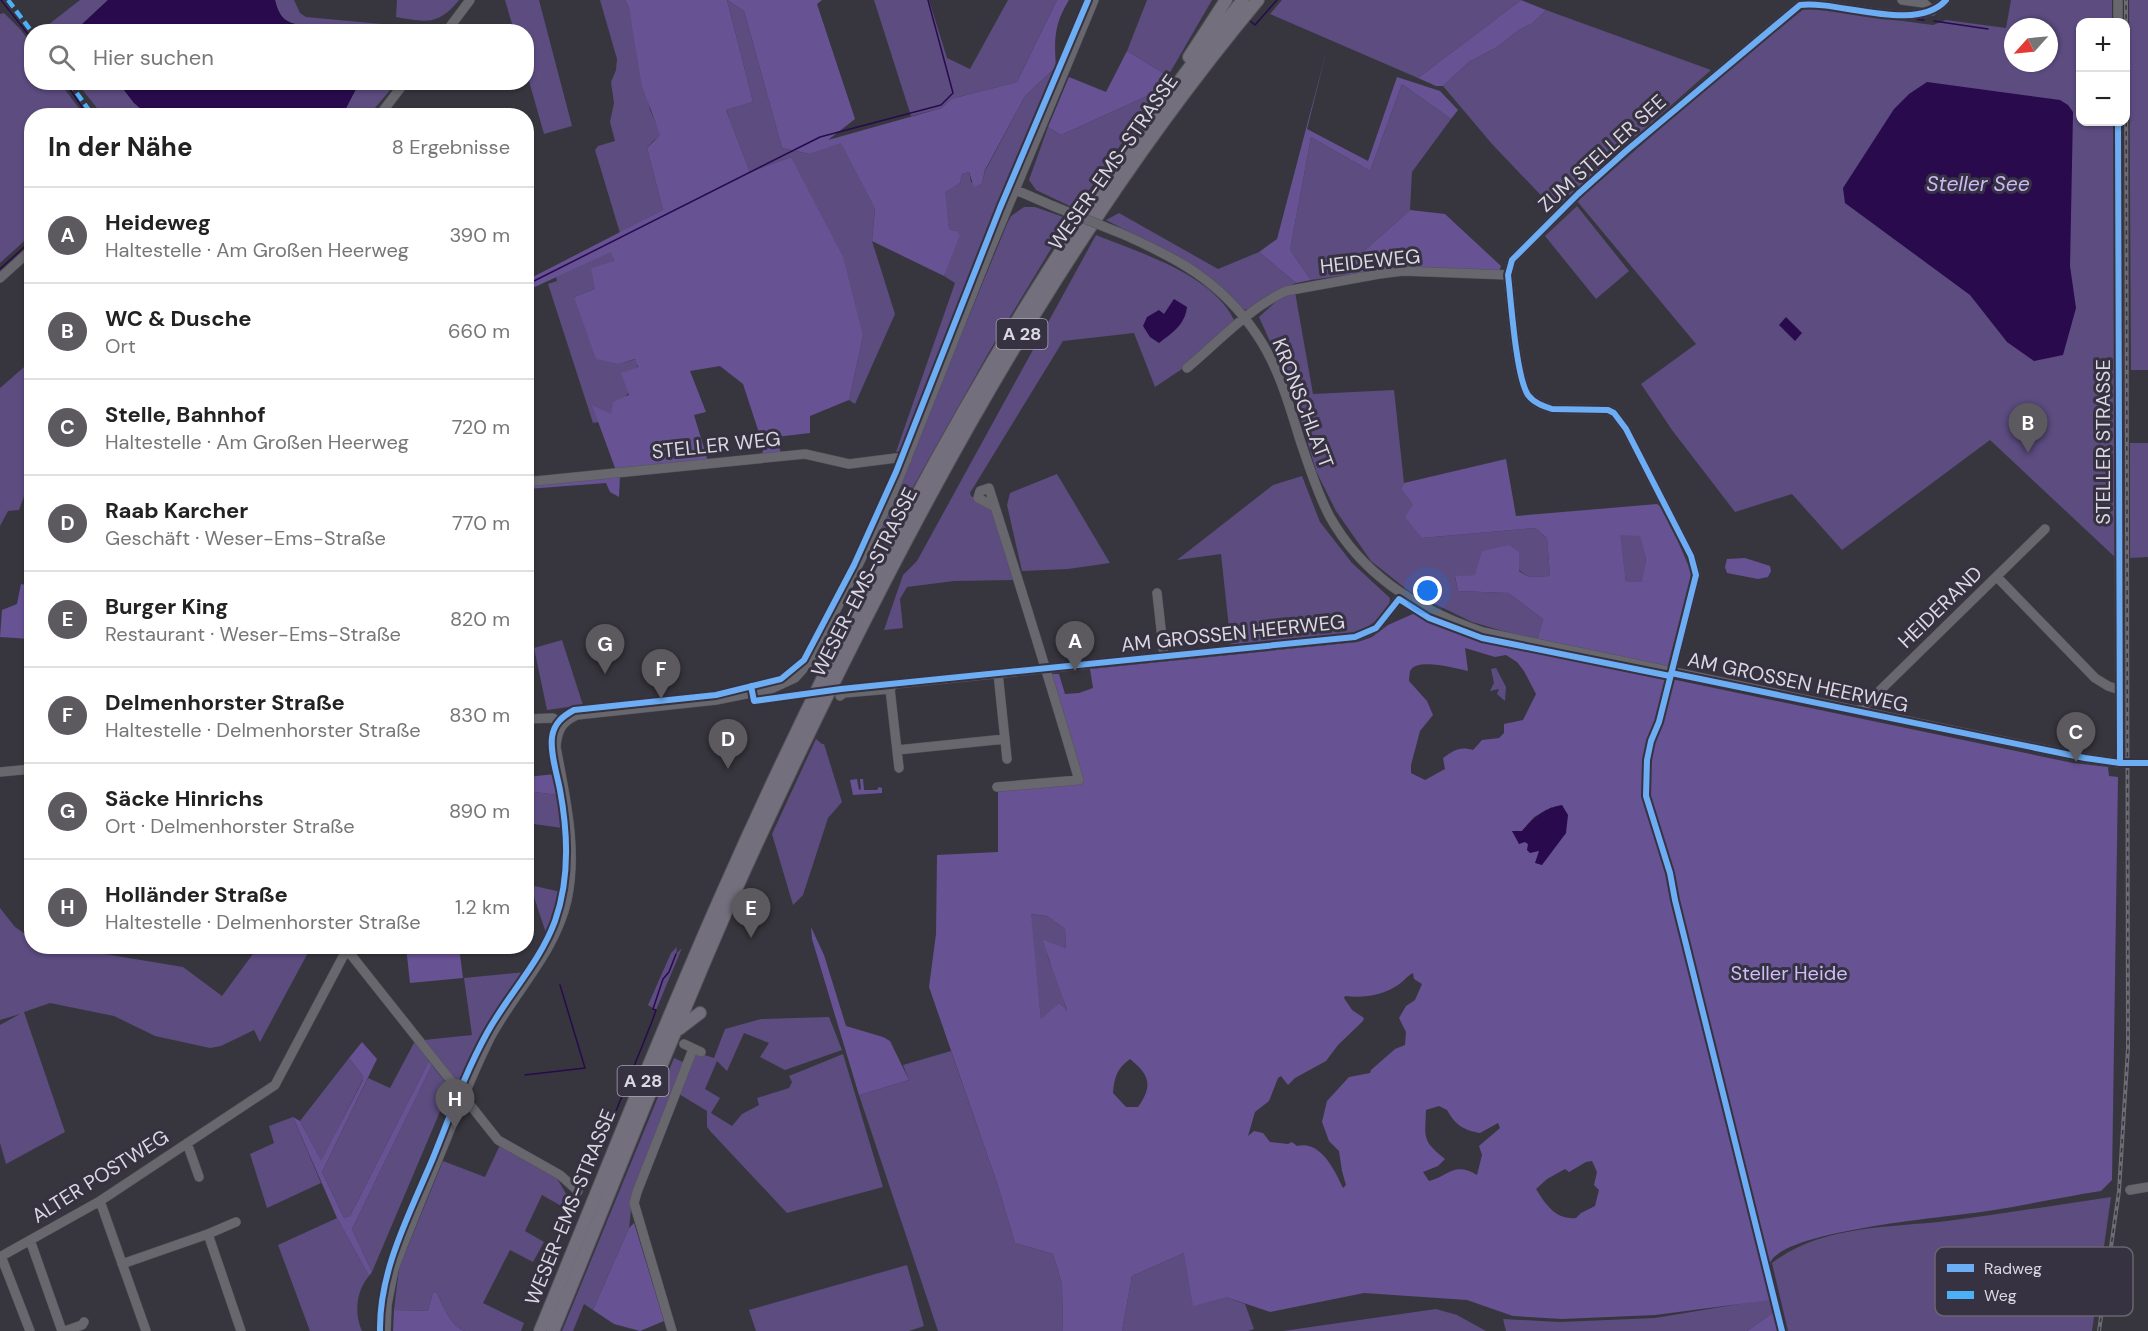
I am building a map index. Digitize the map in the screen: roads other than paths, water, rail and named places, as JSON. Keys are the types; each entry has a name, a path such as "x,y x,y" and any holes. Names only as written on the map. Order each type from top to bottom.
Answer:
{"highway":[{"name":"WESER-EMS-STRASSE","path":"540,1331 722,892 860,604 947,440 1019,316 1097,195 1168,96 1169,87 1230,11 1258,0"},
{"name":"WESER-EMS-STRASSE","path":"553,1331 732,897 837,675 914,525 1018,340 1118,185 1182,97 1230,11"},
{"path":"768,820 768,844"},
{"path":"676,1031 700,1013"}],"street":[{"path":"452,24 470,0"},
{"path":"386,1331 387,1305 394,1269 464,1097 491,1036 550,944 567,900 571,878 571,836 556,747 557,734 569,718 589,713 703,702 782,685 795,678 812,659 871,542 907,460 1094,0"},
{"path":"1902,0 1924,3 1932,11 1946,0"},
{"path":"2118,0 2118,18"},
{"name":"ZUM STELLER SEE","path":"1508,275 1512,260 1578,194 1800,5 1816,1 1900,12 1932,11"},
{"path":"385,108 399,90"},
{"name":"STELLER STRASSE","path":"2118,126 2120,763"},
{"name":"KRONSCHLATT","path":"1016,190 1160,250 1188,266 1219,291 1245,319 1273,364 1318,493 1329,516 1367,566 1402,594"},
{"path":"0,278 24,256"},
{"name":"HEIDEWEG","path":"1187,368 1274,296 1286,291 1403,271 1508,275"},
{"path":"1508,275 1521,375 1529,396 1543,406 1552,408 1608,410 1614,413 1626,429 1691,556 1696,575 1671,673"},
{"name":"STELLER WEG","path":"534,481 805,454 849,464 896,458 907,460"},
{"path":"995,507 1080,780 997,787"},
{"name":"HEIDERAND","path":"1859,711 2045,529"},
{"path":"1997,577 2095,678 2120,690"},
{"path":"1157,593 1164,656"},
{"name":"AM GROSSEN HEERWEG","path":"840,696 844,693 892,686 998,673 1355,637 1376,627 1402,594 1440,616 1483,632 2070,755 2120,763 2148,763"},
{"path":"998,673 1007,759"},
{"path":"892,686 899,768"},
{"path":"534,719 553,718 562,725"},
{"path":"897,750 1005,739"},
{"path":"0,772 24,770"},
{"name":"ALTER POSTWEG","path":"30,1331 0,1256 100,1201 275,1085 343,954"},
{"path":"351,954 498,1140 560,1175 578,1191"},
{"path":"672,1331 634,1203 636,1192 693,1048"},
{"name":"ALTER POSTWEG","path":"187,1143 199,1177"},
{"path":"2130,1190 2148,1187"},
{"path":"100,1201 146,1331"},
{"path":"122,1264 236,1222"},
{"path":"208,1234 241,1331"},
{"path":"30,1240 63,1331 82,1325 84,1322"}],"water":[{"path":"108,0 275,0 281,16 296,24 82,24"},
{"name":"Steller See","path":"1927,82 2060,100 2073,112 2070,266 2076,308 2063,355 2034,361 2007,342 1970,295 1845,203 1843,188 1894,109 1909,94"},
{"path":"124,90 355,90 346,108 140,108"},
{"path":"1174,299 1187,307 1184,319 1169,336 1159,343 1150,337 1143,326 1147,317 1159,310 1164,314"},
{"path":"1786,317 1802,333 1795,341 1779,325"},
{"path":"1562,805 1568,815 1566,833 1542,865 1535,863 1539,851 1530,853 1527,850 1528,844 1525,842 1519,844 1512,831 1522,831 1539,814"}],"waterway":[{"path":"1,0 24,29"},
{"path":"534,281 820,137 941,105 953,93 928,0"},
{"path":"1249,20 1255,25 1277,0"},
{"path":"1913,19 1924,20"},
{"path":"1934,21 1988,29"},
{"path":"70,90 83,108"},
{"path":"0,269 24,247"},
{"path":"614,1116 653,1019 656,1010 653,1009 663,979 669,972 676,954"},
{"path":"525,1075 585,1068 560,985"}],"railway":[{"path":"2111,1247 2119,1191 2128,1048 2126,0"},
{"path":"2099,1331 2101,1316"}],"place":[{"name":"WC & Dusche","path":"2028,453"},
{"name":"Heideweg","path":"1075,671"},
{"name":"Säcke Hinrichs","path":"605,674"},
{"name":"Delmenhorster Straße","path":"661,699"},
{"name":"Stelle, Bahnhof","path":"2076,762"},
{"name":"Raab Karcher","path":"728,769"},
{"name":"Burger King","path":"751,938"},
{"name":"Holländer Straße","path":"455,1129"}],"park label":[{"name":"Steller Heide","path":"1789,973"}]}
